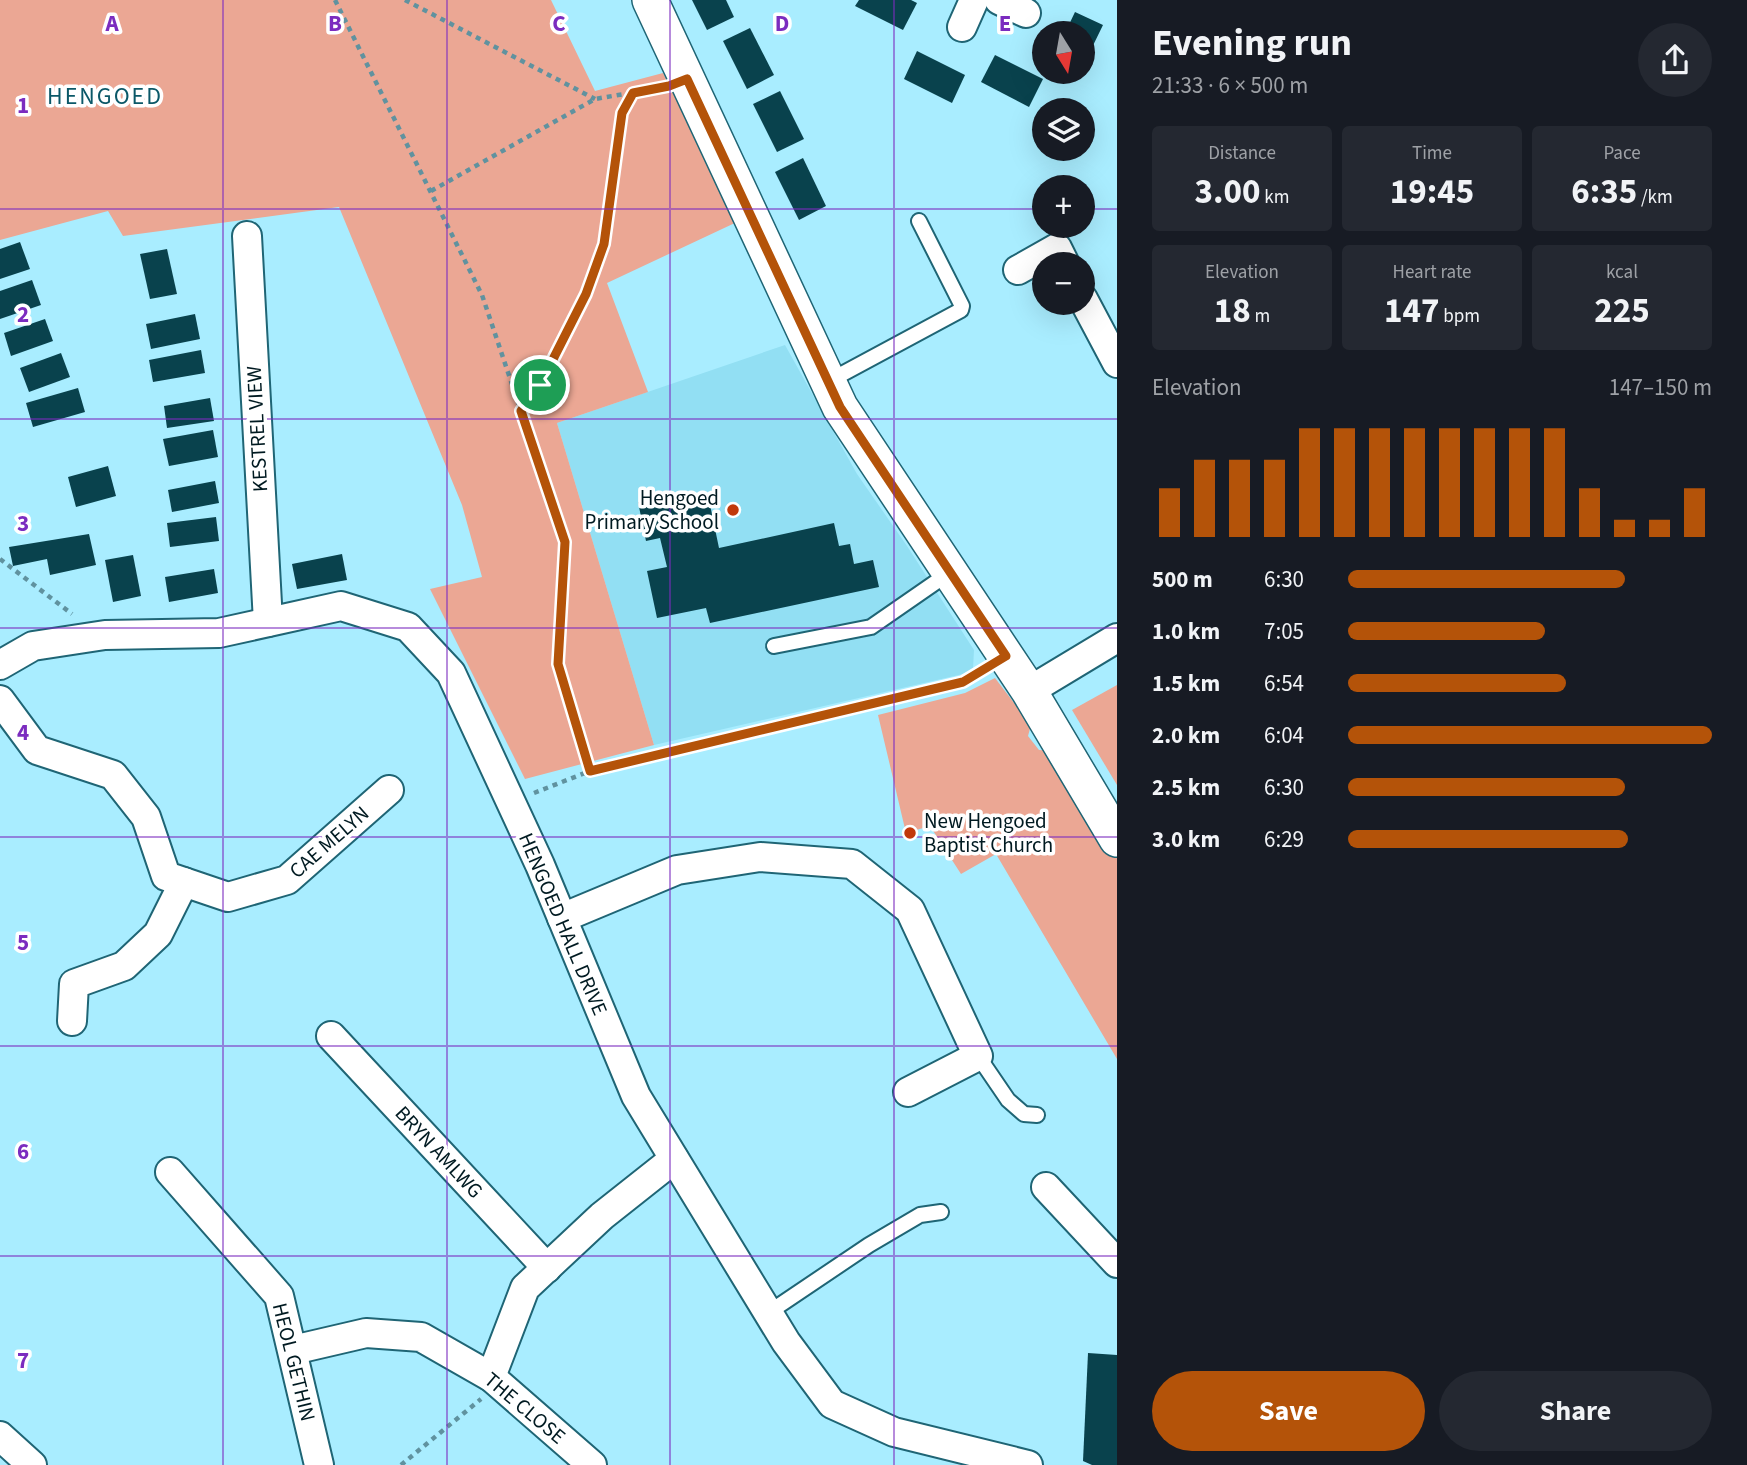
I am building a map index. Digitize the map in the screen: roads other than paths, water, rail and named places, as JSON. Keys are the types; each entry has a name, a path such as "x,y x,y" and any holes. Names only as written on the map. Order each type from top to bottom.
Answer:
{"street":[{"path":"650,0 840,407 1029,691 1117,839"},
{"path":"962,27 974,0"},
{"path":"999,0 1026,13"},
{"name":"KESTREL VIEW","path":"247,236 268,622"},
{"path":"1018,270 1032,262"},
{"path":"1092,315 1117,363"},
{"name":"HENGOED HALL DRIVE","path":"0,666 33,646 105,635 219,633 341,606 408,627 451,673 562,918 636,1096 786,1342 832,1404 894,1432 1028,1465"},
{"path":"1029,691 1117,638"},
{"name":"CAE MELYN","path":"0,700 37,750 113,775 146,817 166,876 228,897 287,880 388,790"},
{"path":"562,918 677,870 760,857 852,864 910,910 978,1055 908,1092"},
{"path":"72,1021 74,984 124,966 158,934 184,882"},
{"name":"BRYN AMLWG","path":"331,1036 547,1268"},
{"path":"494,1380 525,1288 602,1216 674,1159"},
{"name":"HEOL GETHIN","path":"170,1172 279,1296 319,1465"},
{"path":"1046,1187 1117,1263"},
{"name":"THE CLOSE","path":"293,1350 366,1333 421,1337 494,1380 592,1465"},
{"path":"0,1436 32,1465"}],"lane":[{"path":"828,380 962,309 919,221"},
{"path":"774,646 871,627 950,572"},
{"path":"978,1055 1008,1100 1024,1114 1038,1115"},
{"path":"768,1313 869,1245 920,1215 941,1212"}],"place":[{"name":"Hengoed Primary School","path":"733,510"},
{"name":"New Hengoed Baptist Church","path":"910,833"}],"district":[{"name":"HENGOED","path":"105,96"}]}
